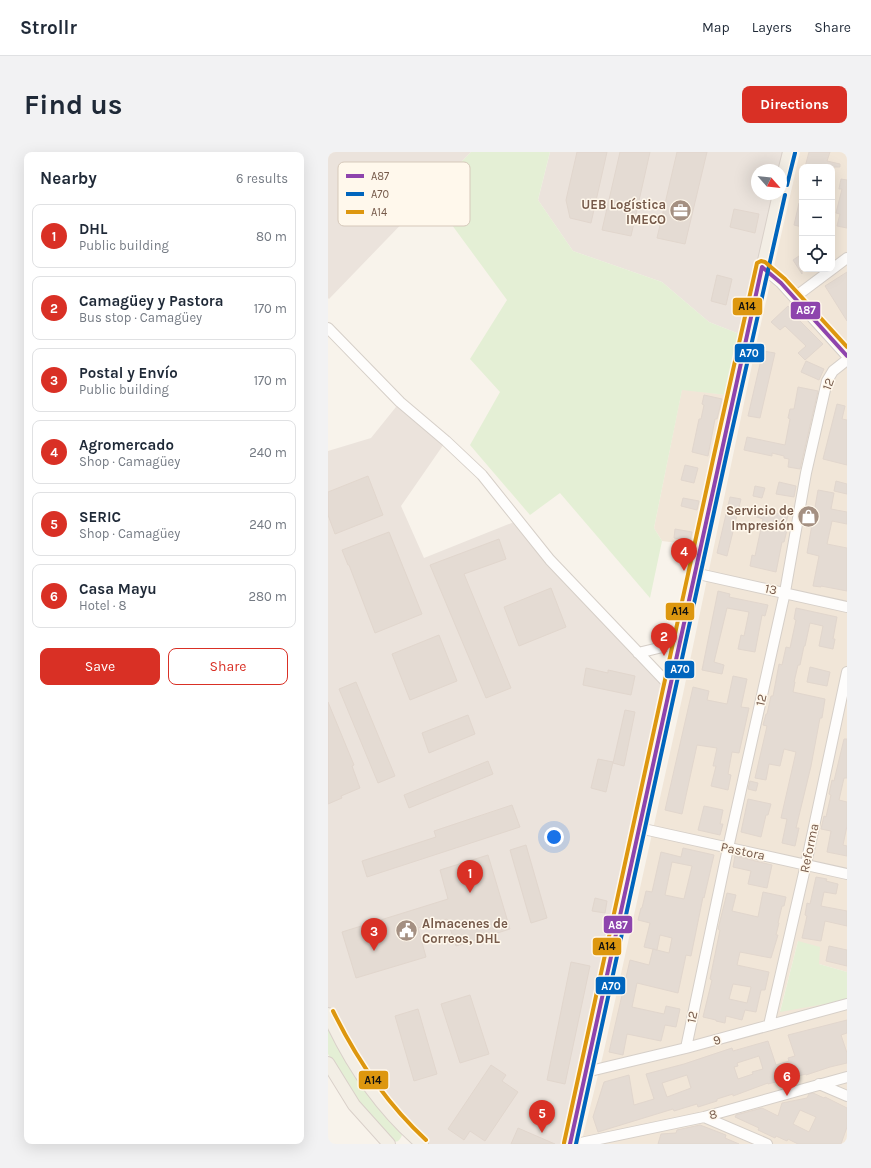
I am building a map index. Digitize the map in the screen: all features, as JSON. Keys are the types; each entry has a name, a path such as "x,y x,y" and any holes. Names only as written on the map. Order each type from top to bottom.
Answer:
{"main road":[{"path":"786,164 789,152"},
{"path":"570,1144 694,573 778,200"},
{"path":"328,1014 349,1056 370,1088 412,1136 422,1144"},
{"path":"328,1063 354,1105 389,1144"},
{"path":"403,1144 412,1136"}],"street":[{"path":"794,297 847,258"},
{"path":"762,267 781,283 847,356"},
{"path":"328,328 400,402 446,441 482,475 550,560 670,686"},
{"name":"12","path":"686,1048 728,848 785,592 806,473 827,381 833,371 847,360"},
{"name":"13","path":"694,573 847,607"},
{"path":"638,652 679,643"},
{"name":"Reforma","path":"769,1025 806,864 847,672"},
{"name":"Pastora","path":"639,828 847,874"},
{"name":"9","path":"586,1072 686,1048 847,1004"},
{"name":"8","path":"576,1144 704,1117 847,1077"},
{"path":"819,1084 847,1096"},
{"path":"704,1117 767,1144"}],"shaded area":[{"path":"328,152 471,152 461,162 338,162 338,226 400,226 329,299"},
{"path":"550,152 784,152 781,164 751,164 751,200 773,200 742,335 709,322 662,282 573,251 538,200"},
{"path":"800,152 847,152 847,972 819,964 798,941 780,1011 847,1000 847,1144 581,1144 603,1055 683,694 757,341"},
{"path":"682,389 727,395 694,545 662,541 654,528"},
{"path":"400,402 446,441 401,506 424,558 519,520 670,686 570,1144 422,1144 389,1110 328,1014 328,451 371,438"}],"green space":[{"path":"471,152 550,152 538,200 573,251 662,282 709,322 742,335 727,395 682,390 654,528 662,541 650,598 560,493 530,515 470,445 500,392 470,359 507,300 453,226 470,226 470,162 461,162"},
{"path":"798,941 820,947 819,964 847,972 847,1000 780,1012"},
{"path":"328,1026 380,1108 402,1135 398,1141 392,1141 350,1092 328,1054"}],"building":[{"path":"577,152 607,152 591,223 570,218 566,200"},
{"path":"620,152 650,152 631,236 602,230"},
{"path":"677,152 707,152 685,244 657,238"},
{"path":"809,152 830,152 827,161 840,164 840,167 835,167 835,164 806,164"},
{"path":"841,179 847,180 847,228 837,226 840,214 836,213 842,189 839,189"},
{"path":"799,203 799,226 794,225"},
{"path":"734,209 759,214 755,233 730,227"},
{"path":"799,256 799,269 793,260"},
{"path":"847,272 847,321 825,286"},
{"path":"717,275 732,279 726,305 711,301"},
{"path":"788,306 796,315 795,316 823,344 805,360 798,353 806,346 785,326 780,330 771,322"},
{"path":"763,351 775,353 760,418 748,416"},
{"path":"806,361 824,369 819,380 801,372"},
{"path":"798,387 818,391 800,469 788,467 789,459 784,458 784,456 772,453 772,456 744,450 747,437 785,445 790,419 788,418 790,409 794,409"},
{"path":"704,395 722,399 717,419 715,419 708,456 692,452 699,419 701,419 704,405 702,404"},
{"path":"837,404 845,406 842,419 847,420 847,465 823,459"},
{"path":"685,465 698,468 694,483 681,480"},
{"path":"368,476 383,515 335,534 328,515 328,492"},
{"path":"836,481 847,484 847,494 834,491"},
{"path":"779,482 796,486 794,497 776,494"},
{"path":"755,486 765,488 762,498 753,496"},
{"path":"818,490 834,493 831,509 847,512 847,524 832,521 827,544 847,548 847,591 813,586 819,556 807,553"},
{"path":"730,497 741,499 727,556 717,553"},
{"path":"683,498 699,501 697,510 681,506"},
{"path":"756,508 788,516 784,529 787,530 784,542 782,542 776,572 750,566 752,555 755,556 763,519 754,516"},
{"path":"675,529 692,532 690,541 674,538"},
{"path":"389,532 422,614 375,633 342,550"},
{"path":"499,539 506,559 464,574 511,688 486,698 430,565"},
{"path":"551,588 566,627 519,646 504,607"},
{"path":"718,591 730,594 729,597 768,605 765,616 762,615 755,652 738,649 741,635 744,636 749,612 727,608 714,662 724,665 722,674 702,670"},
{"path":"796,608 837,617 833,639 835,639 833,649 819,646 823,626 810,623 800,665 798,665 794,682 793,692 825,699 822,718 820,718 811,766 796,828 799,828 795,846 782,843 787,819 781,818 796,752 784,749 780,766 769,764 766,780 755,778 767,726 763,725 771,696 773,696 779,664 782,665 786,647 790,648 796,620 794,619"},
{"path":"439,635 457,681 410,700 392,654"},
{"path":"810,667 830,672 827,686 807,682"},
{"path":"586,668 608,673 608,670 635,676 631,695 583,685"},
{"path":"733,676 747,679 741,707 749,708 739,753 732,752 728,774 731,775 728,790 711,786 716,766 713,766 717,748 697,745 682,814 665,810 693,687 709,691 707,700 727,704"},
{"path":"356,682 395,776 378,783 339,689"},
{"path":"328,702 354,765 352,766 360,788 341,796 342,798 328,804"},
{"path":"625,710 635,712 624,766 613,763"},
{"path":"468,715 475,734 429,753 422,733"},
{"path":"844,739 847,739 847,778 844,778 839,800 847,802 847,826 843,845 847,846 847,856 827,852 831,831 821,829 824,816 826,817 831,795 829,794 832,780 834,781"},
{"path":"598,759 613,762 606,792 591,788"},
{"path":"488,761 493,774 409,808 404,795"},
{"path":"750,781 758,783 756,791 748,789"},
{"path":"748,799 771,804 768,815 766,815 761,837 741,832"},
{"path":"512,805 520,827 367,877 362,861 436,837 434,831"},
{"path":"704,806 723,810 720,824 723,824 720,835 698,830"},
{"path":"526,845 547,918 531,923 510,850"},
{"path":"683,848 714,855 704,898 703,897 691,956 686,955 678,993 637,983 632,1007 664,1014 666,1006 680,1009 676,1027 665,1025 661,1041 627,1034 623,1055 609,1052 630,960 649,965 653,949 644,947 650,923 638,920 646,891 652,892 661,852 681,857","holes":["672,862 692,866 684,899 665,895","660,935 672,938 669,953 657,950"]},
{"path":"488,855 510,929 456,946 447,919 418,928 426,957 356,978 342,932 448,899 440,870"},
{"path":"735,856 772,865 767,888 748,884 751,871 733,867"},
{"path":"816,877 827,879 826,881 838,884 836,894 824,892 821,906 847,911 847,926 825,921 821,941 802,938 807,916 805,915 807,903 810,904"},
{"path":"763,892 786,897 784,906 782,906 776,935 778,935 771,958 740,952 737,965 769,972 765,990 761,990 756,1012 745,1010 742,1020 726,1016 725,1023 703,1017 712,980 710,979 720,930 718,929 727,893 736,895 732,911 758,917","holes":["733,984 751,987 747,1003 729,999"]},
{"path":"595,898 607,901 605,913 592,911"},
{"path":"829,946 847,950 847,966 826,961"},
{"path":"571,962 590,966 565,1084 547,1080"},
{"path":"470,995 489,1054 460,1063 441,1004"},
{"path":"418,1009 437,1074 414,1081 395,1016"},
{"path":"847,1020 847,1033 841,1035 847,1053 847,1063 806,1075 768,1083 733,1096 733,1094 717,1099 717,1101 698,1107 697,1104 674,1111 673,1109 598,1132 593,1117 604,1082 629,1075 634,1105 654,1099 646,1074 684,1064 732,1048 733,1051 768,1041 776,1065 789,1061 788,1058 795,1056 788,1035","holes":["759,1056 763,1069 752,1072 753,1074 738,1079 734,1067 738,1066 737,1063","687,1075 691,1088 667,1097 662,1083"]},
{"path":"491,1065 506,1075 502,1081 518,1092 485,1141 470,1131 464,1140 448,1129"},
{"path":"813,1093 824,1098 825,1097 847,1108 847,1127 841,1144 798,1144 788,1139 787,1141 776,1136 775,1138 758,1130 759,1128 735,1117 736,1115 762,1108 778,1116 782,1103 807,1098 809,1094","holes":["800,1110 816,1117 809,1132 793,1124"]},
{"path":"700,1125 726,1135 725,1138 739,1144 658,1144 661,1134 676,1133 677,1130"},
{"path":"518,1128 555,1144 511,1144"}],"transit line":[{"name":"A70","path":"787,185 795,153"},
{"name":"A70","path":"576,1144 726,457 784,200"},
{"name":"A14","path":"564,1143 757,263 761,261 765,262 785,279 847,347"},
{"name":"A87","path":"762,267 781,283 847,356"},
{"name":"A87","path":"570,1144 762,267"},
{"name":"A14","path":"333,1011 362,1064 385,1096 426,1140"}],"place":[{"name":"UEB Logística IMECO","path":"681,211"},
{"name":"Servicio de Impresión","path":"809,517"},
{"name":"Agromercado","path":"684,571"},
{"name":"Camagüey y Pastora","path":"664,656"},
{"name":"DHL","path":"470,893"},
{"name":"Almacenes de Correos, DHL","path":"407,930"},
{"name":"Postal y Envío","path":"374,951"},
{"name":"Casa Mayu","path":"787,1096"},
{"name":"SERIC","path":"542,1133"}]}
